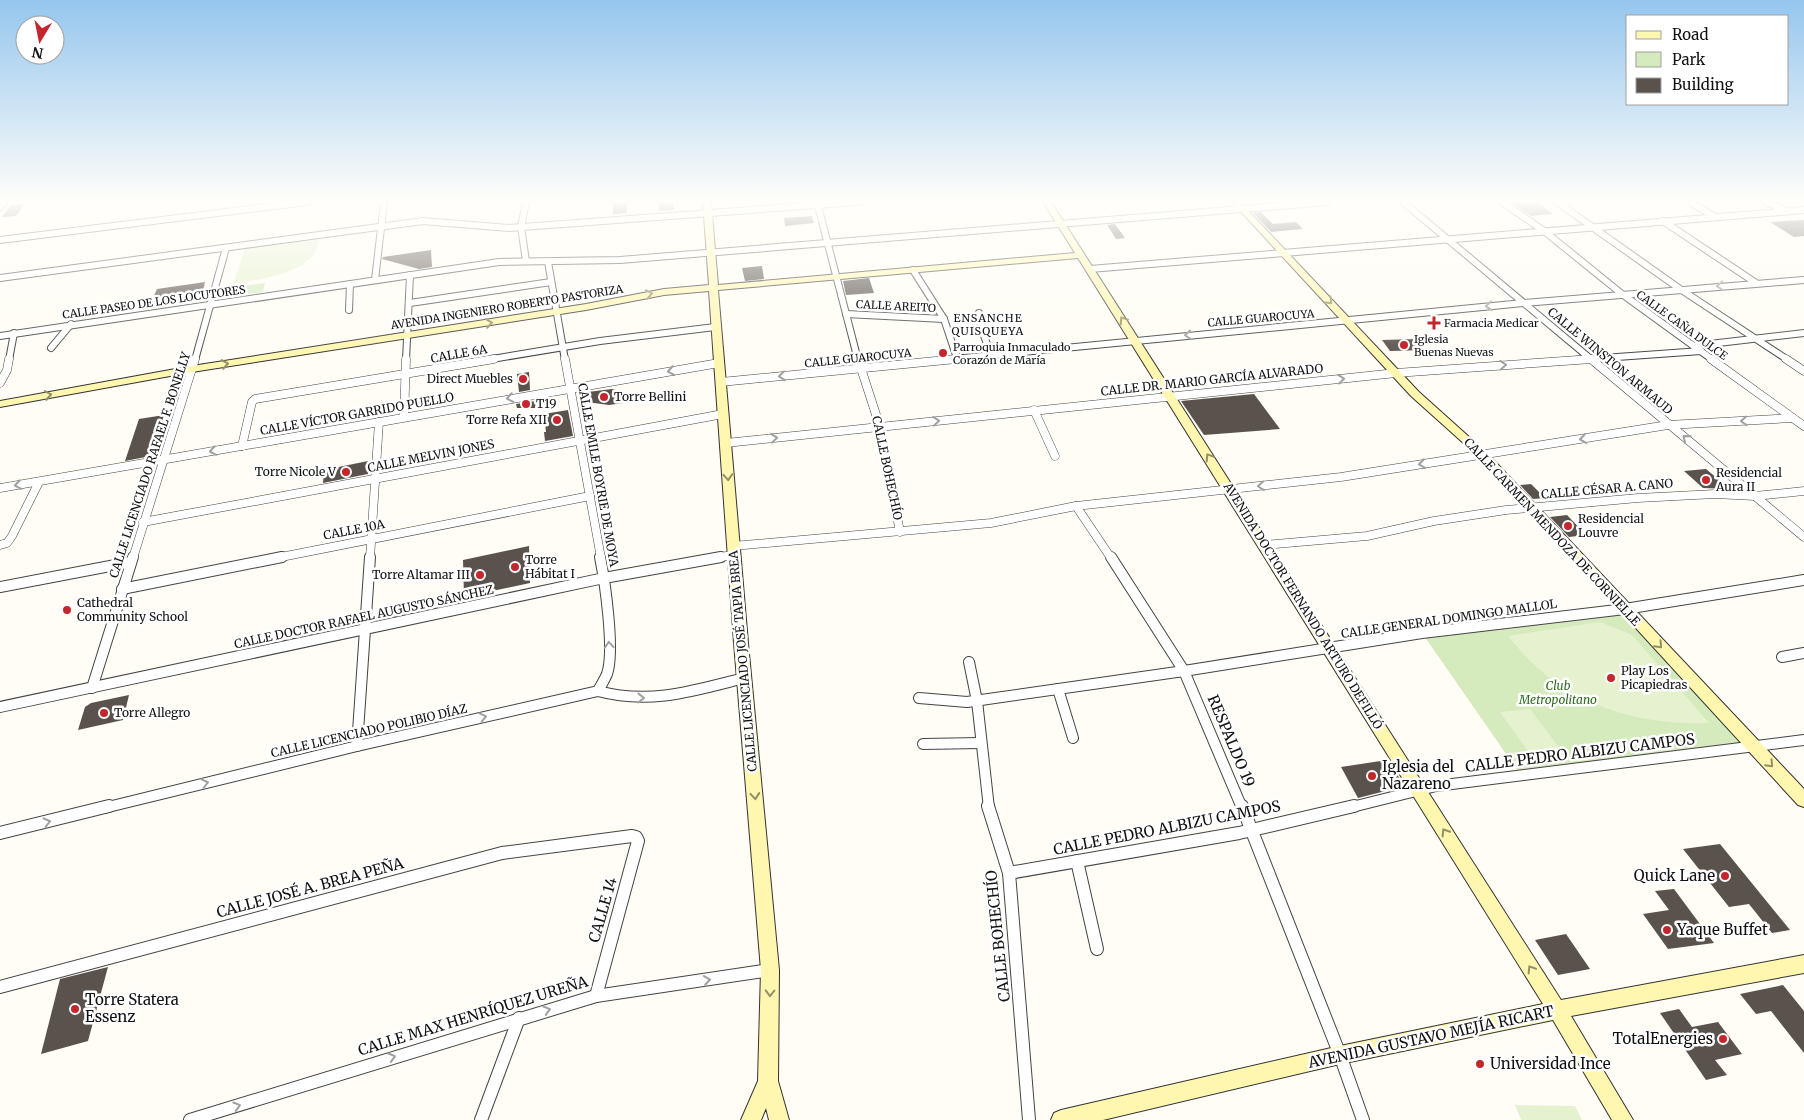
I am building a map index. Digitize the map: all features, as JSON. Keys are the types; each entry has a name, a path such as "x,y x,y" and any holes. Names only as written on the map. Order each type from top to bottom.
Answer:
{"street":[{"path":"0,278 179,254"},
{"name":"CALLE LICENCIADO RAFAEL F. BONELLY","path":"92,688 192,370 224,254"},
{"path":"375,280 377,254"},
{"path":"525,254 526,260"},
{"name":"CALLE PASEO DE LOS LOCUTORES","path":"0,336 499,262 526,260 548,262 597,261 683,254"},
{"name":"CALLE LICENCIADO JOSÉ TAPIA BREA","path":"712,254 733,550 770,970 768,1082 779,1120"},
{"name":"CALLE BOHECHÍO","path":"831,254 835,276 860,368 880,427 900,532"},
{"path":"1090,269 1257,254"},
{"name":"CALLE CARMEN MENDOZA DE CORNIELLE","path":"1285,254 1415,394 1483,455 1531,509 1804,800"},
{"name":"CALLE WINSTON ARMAUD","path":"1466,254 1804,537"},
{"name":"CALLE CAÑA DULCE","path":"1573,254 1622,294 1804,426"},
{"path":"1632,254 1680,289 1804,371"},
{"path":"1713,254 1756,283"},
{"name":"AVENIDA DOCTOR FERNANDO ARTURO DEFILLÓ","path":"1081,255 1420,791 1557,1010 1623,1120"},
{"name":"AVENIDA INGENIERO ROBERTO PASTORIZA","path":"0,404 192,370 558,312 651,294 1081,255"},
{"name":"CALLE EMILE BOYRIE DE MOYA","path":"548,262 604,578 610,659 598,691"},
{"path":"912,270 944,319 957,358"},
{"path":"404,417 410,275"},
{"name":"CALLE GUAROCUYA","path":"721,382 1523,303 1804,280"},
{"path":"410,303 551,282"},
{"path":"349,310 350,284"},
{"path":"979,313 983,333 991,355"},
{"name":"CALLE AREITO","path":"846,314 944,319"},
{"path":"51,348 71,324"},
{"name":"CALLE 6A","path":"242,446 252,402 255,399 563,347 716,327"},
{"path":"1693,346 1804,333"},
{"path":"0,383 7,370 14,334"},
{"name":"CALLE DR. MARIO GARCÍA ALVARADO","path":"726,443 1396,373 1701,351"},
{"name":"CALLE VÍCTOR GARRIDO PUELLO","path":"0,488 719,363"},
{"path":"1034,410 1055,456"},
{"name":"CALLE MELVIN JONES","path":"143,522 578,439 723,414"},
{"name":"CALLE DOCTOR RAFAEL AUGUSTO SÁNCHEZ","path":"1,710 92,688 733,550 991,523 1076,506 1341,477 1670,425 1793,418"},
{"path":"357,746 379,422"},
{"path":"0,545 9,541 39,482"},
{"name":"CALLE CÉSAR A. CANO","path":"1265,545 1356,538 1434,521 1531,509 1702,494 1755,496 1804,491"},
{"name":"CALLE 10A","path":"122,589 590,496"},
{"name":"RESPALDO 19","path":"1076,506 1184,671 1252,830 1340,1055 1363,1120"},
{"path":"0,587 131,562"},
{"name":"CALLE GENERAL DOMINGO MALLOL","path":"919,698 967,702 1184,671 1483,624 1625,609 1804,580"},
{"path":"1782,656 1804,653"},
{"name":"CALLE BOHECHÍO","path":"969,662 976,700 989,810 1009,873 1029,1120"},
{"name":"CALLE LICENCIADO POLIBIO DÍAZ","path":"0,833 357,746 598,691 611,696 658,698 744,678"},
{"path":"1058,689 1074,738"},
{"name":"CALLE PEDRO ALBIZU CAMPOS","path":"1009,873 1252,830 1436,786 1804,740"},
{"path":"923,744 981,743"},
{"name":"CALLE JOSÉ A. BREA PEÑA","path":"0,987 502,853 632,836"},
{"name":"CALLE 14","path":"596,996 638,841 636,837 632,836"},
{"path":"1077,861 1098,949"},
{"name":"AVENIDA GUSTAVO MEJÍA RICART","path":"1061,1120 1340,1055 1557,1010 1804,964"},
{"name":"CALLE MAX HENRÍQUEZ UREÑA","path":"190,1120 518,1018 596,996 770,970"},
{"path":"481,1120 518,1018"},
{"path":"751,1120 768,1082"}],"green space":[{"path":"243,254 313,254 298,267 284,273 233,284"},
{"path":"265,283 263,292 227,297 230,288"},
{"name":"Club Metropolitano","path":"1625,609 1755,747 1520,774 1422,633"},
{"name":"Play Los Picapiedras","path":"1600,622 1632,635 1709,723 1686,723 1641,718 1620,713 1578,696 1540,670 1508,636"},
{"path":"1530,709 1563,753 1532,757 1500,712"},
{"path":"1515,1105 1575,1106 1582,1120 1521,1120"}],"building":[{"path":"402,254 431,254 432,267 419,269 382,259 383,257"},
{"path":"762,266 764,279 745,281 742,268"},
{"path":"869,278 874,293 846,295 843,281"},
{"path":"205,282 203,291 153,298 157,289"},
{"name":"Iglesia Buenas Nuevas","path":"1417,339 1426,350 1390,351 1382,340"},
{"name":"Direct Muebles","path":"529,372 530,390 519,392 517,374"},
{"name":"Torre Bellini","path":"612,389 628,393 630,402 609,405 584,404 579,401 580,393"},
{"path":"1254,394 1280,429 1204,435 1181,401"},
{"path":"536,401 535,408 517,408 516,404"},
{"path":"568,410 573,436 545,441 544,414"},
{"path":"164,415 151,456 125,461 139,419"},
{"name":"Torre Nicole V","path":"368,461 368,474 323,483 324,470"},
{"name":"Residencial Aura II","path":"1706,469 1730,489 1703,488 1684,471"},
{"path":"1531,484 1545,498 1533,499 1520,485"},
{"name":"Residencial Louvre","path":"1567,515 1586,535 1569,537 1550,517"},
{"path":"529,546 530,583 464,597 463,560"},
{"name":"Torre Allegro","path":"129,695 123,720 78,730 85,707 91,703"},
{"name":"Iglesia del Nazareno","path":"1387,760 1405,786 1358,798 1341,767"},
{"name":"Quick Lane","path":"1720,844 1790,930 1772,933 1749,904 1729,907 1683,849"},
{"path":"1674,889 1714,943 1668,949 1643,914 1669,910 1655,891"},
{"path":"1566,934 1590,969 1558,975 1535,940"},
{"name":"Torre Statera Essenz","path":"108,967 88,1041 41,1054 60,979"},
{"path":"1783,985 1804,1011 1804,1053 1771,1011 1756,1014 1740,994"},
{"name":"TotalEnergies","path":"1679,1009 1692,1027 1718,1022 1742,1054 1715,1060 1727,1075 1706,1080 1660,1013"}],"place":[{"name":"Farmacia Medicar","path":"1434,323"},
{"name":"Iglesia Buenas Nuevas","path":"1404,345"},
{"name":"Parroquia Inmaculado Corazón de María","path":"943,353"},
{"name":"Direct Muebles","path":"523,379"},
{"name":"Torre Bellini","path":"604,397"},
{"name":"T19","path":"526,404"},
{"name":"Torre Refa XII","path":"557,420"},
{"name":"Torre Nicole V","path":"346,472"},
{"name":"Residencial Aura II","path":"1706,480"},
{"name":"Residencial Louvre","path":"1568,526"},
{"name":"Torre Hábitat I","path":"515,567"},
{"name":"Torre Altamar III","path":"480,575"},
{"name":"Cathedral Community School","path":"67,610"},
{"name":"Play Los Picapiedras","path":"1611,678"},
{"name":"Torre Allegro","path":"104,713"},
{"name":"Iglesia del Nazareno","path":"1372,776"},
{"name":"Quick Lane","path":"1725,876"},
{"name":"Yaque Buffet","path":"1667,930"},
{"name":"Torre Statera Essenz","path":"75,1009"},
{"name":"TotalEnergies","path":"1723,1039"},
{"name":"Universidad Ince","path":"1480,1064"}],"district":[{"name":"ENSANCHE QUISQUEYA","path":"988,324"}]}
